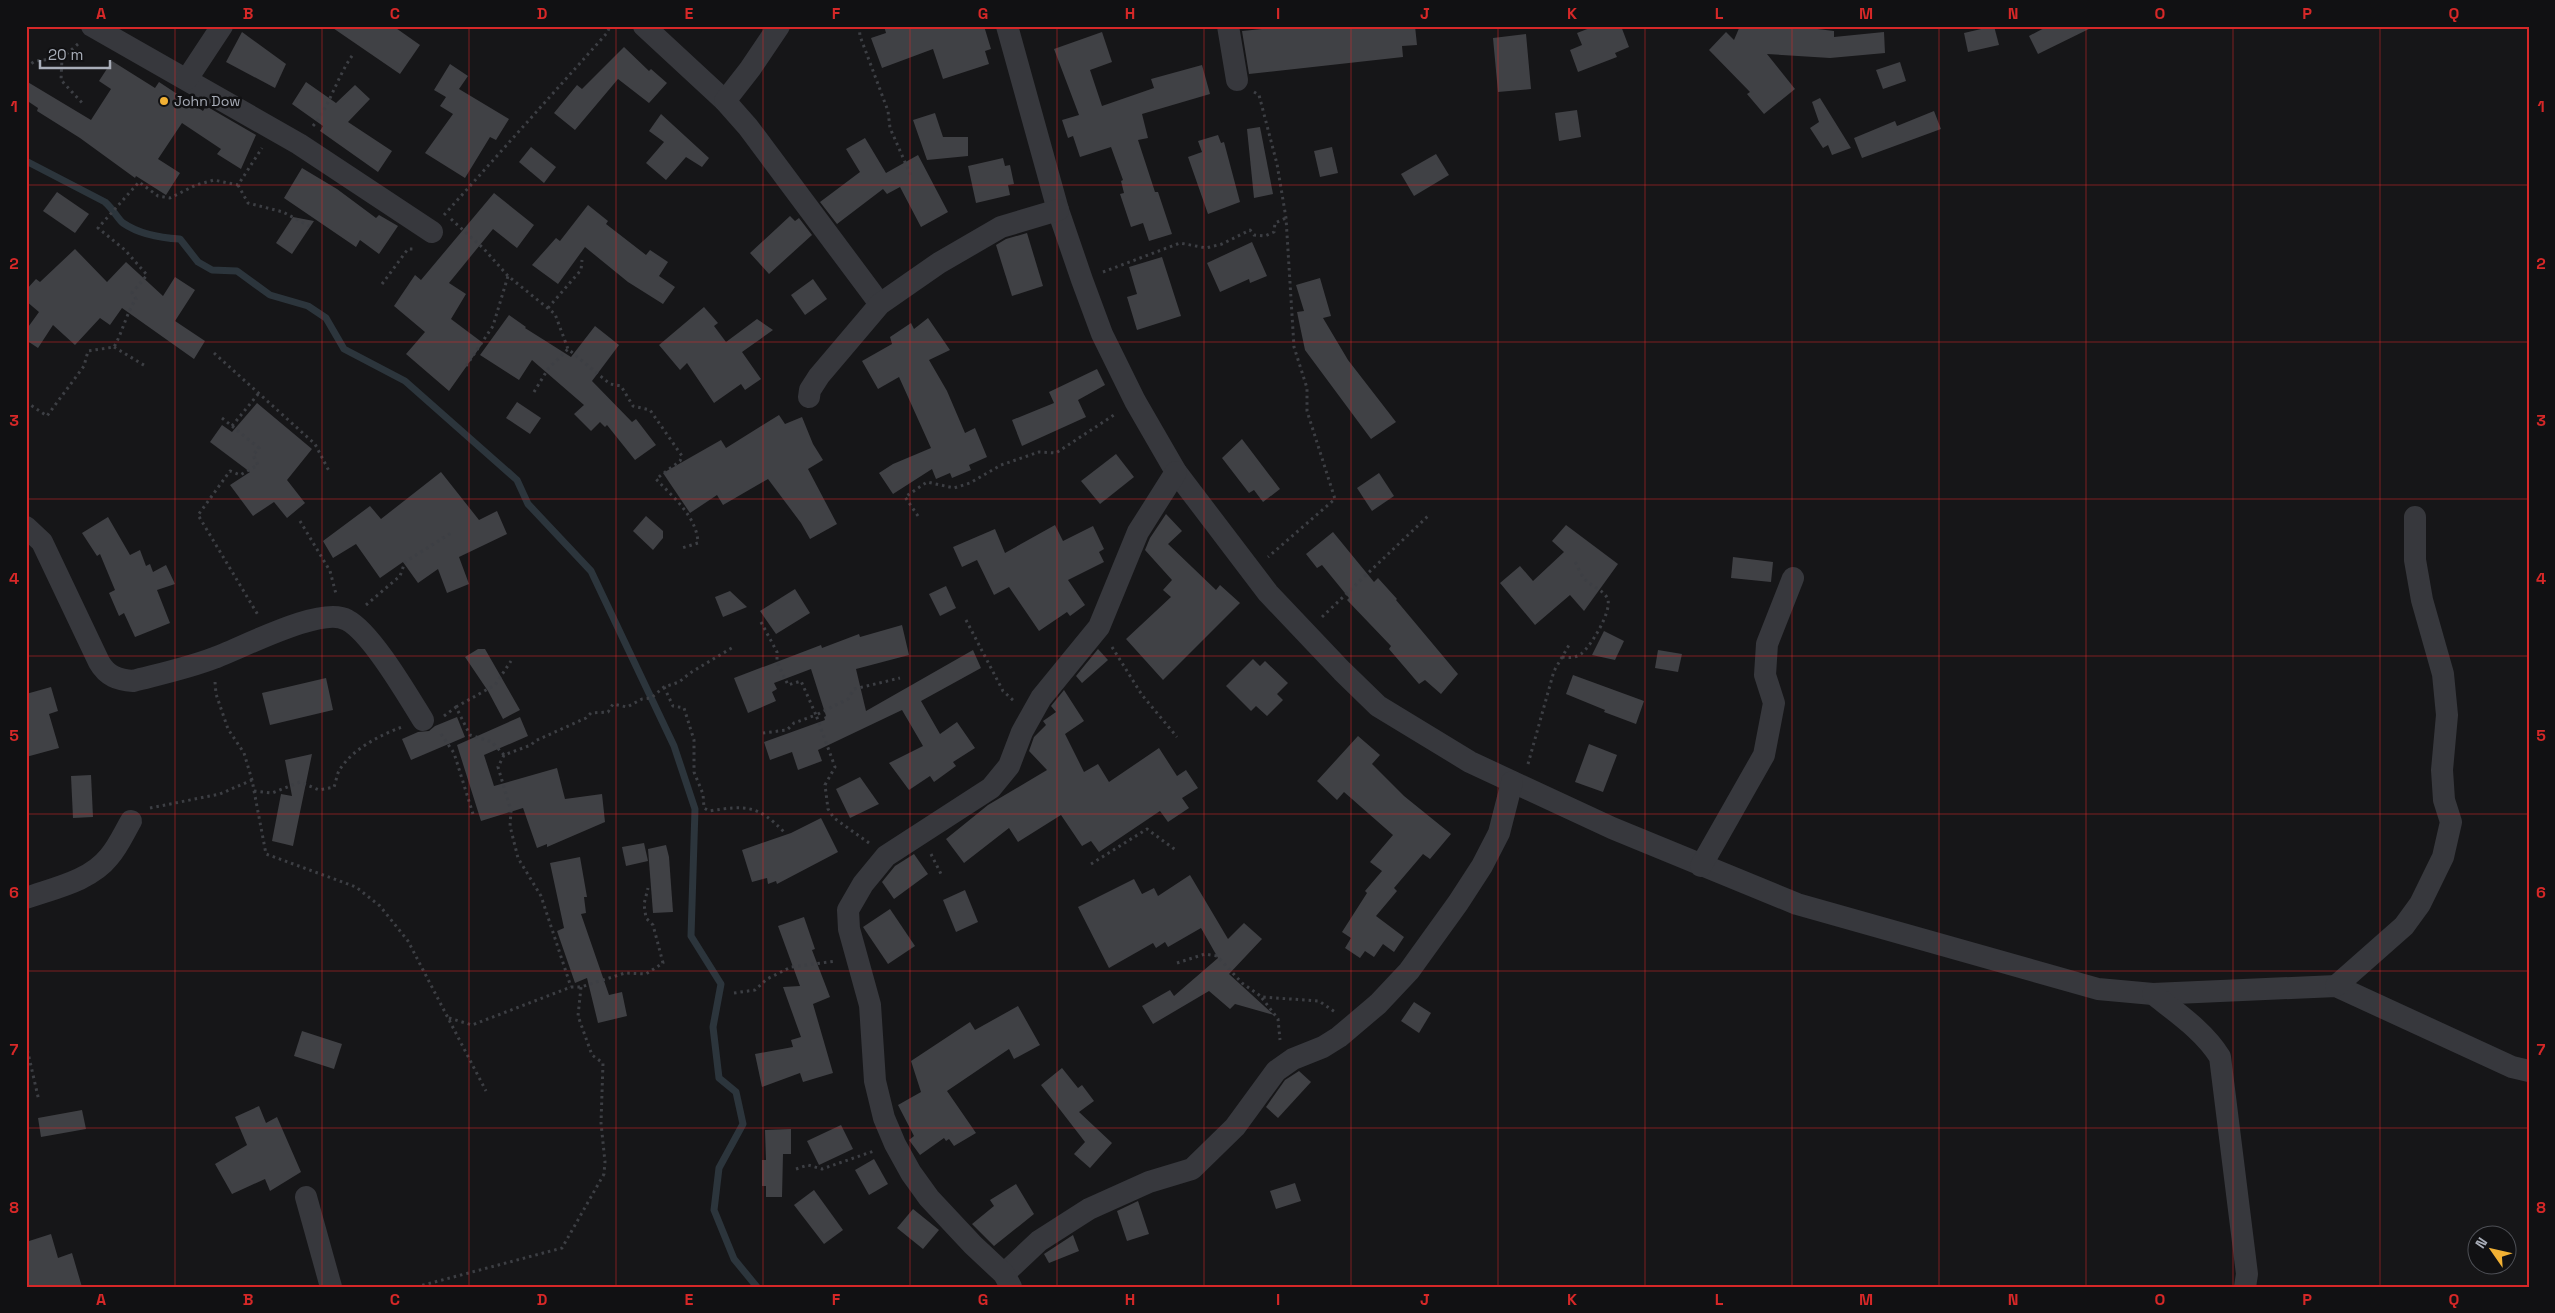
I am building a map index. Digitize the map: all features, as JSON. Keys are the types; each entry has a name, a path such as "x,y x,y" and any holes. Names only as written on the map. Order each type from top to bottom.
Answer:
{"street":[{"path":"187,79 222,26"},
{"path":"644,26 725,101 748,127 880,304"},
{"path":"725,101 750,70 779,26"},
{"path":"1007,26 1058,210 1102,334 1134,401 1176,472 1251,571 1305,633 1378,706 1439,745 1517,784 1701,866 1806,906 2098,989 2153,994 2336,986 2512,1067 2529,1071"},
{"path":"1228,26 1237,80"},
{"path":"94,28 299,144 432,232"},
{"path":"809,397 810,390 819,376 880,304 939,263 1001,227 1058,210"},
{"path":"1176,472 1138,532 1099,627 1041,698 1030,715 1009,766 991,788 886,856 863,884 848,910 849,929 873,1022 875,1081 884,1118 895,1144 911,1173 929,1198 1008,1280 1039,1241 1089,1209 1149,1182 1192,1169 1230,1133 1272,1075 1293,1059 1322,1047 1354,1025 1404,977 1463,896 1499,833 1517,784"},
{"path":"2336,986 2404,926 2420,904 2443,857 2451,822 2444,800 2442,770 2447,715 2443,674 2422,600 2416,568 2416,517"},
{"path":"26,527 42,542 98,662 111,676 133,681 213,659 270,635 329,616 346,619 395,676 429,721"},
{"path":"1701,866 1764,754 1774,703 1766,675 1767,644 1793,578"},
{"path":"26,898 81,878 100,868 110,857 131,821"},
{"path":"2153,994 2212,1044 2220,1057 2247,1274 2245,1287"},
{"path":"306,1197 332,1287"}],"path":[{"path":"382,284 408,249 422,249 445,214 610,26"},
{"path":"859,26 860,36 888,111 890,128 912,178"},
{"path":"26,67 35,61 62,58 94,28"},
{"path":"299,144 325,111 354,53"},
{"path":"62,58 61,80 84,104"},
{"path":"1237,80 1259,95 1277,164 1286,218 1294,346 1307,388 1306,411 1335,499 1251,571"},
{"path":"238,185 273,130"},
{"path":"114,347 123,331 127,313 136,299 132,293 147,275 125,250 98,228 139,182 158,196 170,198 196,184 214,180 238,185 248,203 283,212 313,228"},
{"path":"445,214 484,248 508,276 555,314 568,349 610,384 621,386 633,406 650,410 682,456 680,462 656,479 678,503 697,529 698,543 682,548"},
{"path":"1082,280 1180,243 1206,248 1222,244 1250,230 1254,235 1265,236 1274,232 1275,223 1286,218"},
{"path":"548,308 581,270 582,260"},
{"path":"466,366 493,326 508,276"},
{"path":"26,402 47,416 84,366 88,351 114,347 147,368"},
{"path":"534,392 548,369 568,349"},
{"path":"214,353 315,444 329,471"},
{"path":"232,426 259,393"},
{"path":"918,516 905,497 927,482 954,488 970,483 1001,465 1038,452 1056,453 1103,424 1134,401"},
{"path":"222,418 259,448 253,455 258,465 240,475 230,471 198,515 270,635"},
{"path":"1305,633 1429,516"},
{"path":"300,520 330,571 346,619 400,576 405,562 451,533"},
{"path":"1562,657 1571,658 1580,654 1591,642 1606,617 1608,601 1604,594 1584,579 1574,559"},
{"path":"966,620 1003,691 1030,715"},
{"path":"761,622 777,652 777,662 788,686 801,681 816,714 835,767 825,785 828,809 834,818 886,856"},
{"path":"1099,627 1142,696 1177,737"},
{"path":"571,987 541,896 518,858 510,826 511,811 498,767 504,755 532,745 535,740 586,718 591,713 608,712 612,704 627,707 642,699 651,698 664,687 679,682 690,673 734,646"},
{"path":"1517,784 1554,671 1569,646"},
{"path":"213,659 216,694 228,729 244,753 252,780 266,854 356,887 380,906 408,941 486,1091"},
{"path":"254,791 272,794 300,782 319,790 334,787 338,770 360,749 388,732 429,721 456,707 471,696 495,685 512,661"},
{"path":"762,733 787,730 794,723 848,699 854,689 900,678"},
{"path":"664,687 673,706 684,708 694,740 694,772 703,794 704,808 709,811 750,808 769,817 785,833"},
{"path":"456,707 470,735 492,742 504,755"},
{"path":"429,721 454,753 473,814"},
{"path":"131,821 153,806 220,794 252,780"},
{"path":"1091,864 1147,829 1177,851"},
{"path":"448,1018 472,1025 571,987 581,987 625,973 646,974 663,963 653,925 646,918 644,904 648,888"},
{"path":"1177,963 1205,954 1217,956 1242,983 1262,997 1278,1019 1278,1038 1293,1059"},
{"path":"734,993 755,990 767,979 791,967 857,958"},
{"path":"416,1287 562,1248 604,1174 605,1162 601,1123 603,1064 592,1055 578,1016 581,987"},
{"path":"1262,997 1318,1001 1354,1025"},
{"path":"26,1044 39,1101"},
{"path":"796,1169 808,1165 822,1169 895,1144"}],"building":[{"path":"330,26 393,26 420,45 400,74"},
{"path":"884,26 984,26 991,49 985,51 989,64 943,79 933,49 882,68 871,38 886,33"},
{"path":"1290,26 1415,26 1417,45 1402,46 1403,57 1249,74 1242,31"},
{"path":"1595,26 1621,26 1629,47 1615,53 1617,57 1578,72 1570,50 1582,45 1577,33"},
{"path":"1740,26 1793,26 1834,31 1834,37 1884,32 1885,53 1830,58 1767,54 1795,89 1764,114 1747,94 1750,92 1709,50 1726,32 1734,40"},
{"path":"1994,26 1999,45 1968,52 1964,33"},
{"path":"2048,26 2095,26 2038,54 2029,36"},
{"path":"242,32 286,64 275,88 226,62"},
{"path":"1102,32 1112,62 1090,70 1102,106 1154,88 1151,79 1202,65 1210,94 1142,114 1148,138 1138,140 1155,192 1158,192 1172,234 1149,241 1143,223 1131,227 1120,194 1124,193 1121,181 1123,180 1111,147 1080,157 1073,136 1068,138 1062,120 1079,115 1054,49"},
{"path":"1526,34 1531,89 1498,92 1493,38"},
{"path":"624,47 649,71 651,69 667,83 649,103 618,79 575,130 554,113 577,85 582,89"},
{"path":"112,61 155,88 159,82 203,111 206,106 256,135 241,169 217,154 221,149 182,123 158,159 180,173 166,195 136,176 135,178 80,138 37,111 38,108 26,100 26,81 91,120 111,89 99,81"},
{"path":"1900,62 1906,81 1883,89 1876,70"},
{"path":"450,64 468,76 459,89 509,119 496,140 490,137 465,178 425,153 453,114 440,106 446,97 434,90"},
{"path":"306,82 336,103 355,85 370,99 348,122 392,151 378,172 320,131 323,126 292,104"},
{"path":"1820,98 1851,148 1832,155 1828,145 1823,148 1810,128 1819,122 1812,102"},
{"path":"1577,110 1581,137 1559,141 1555,113"},
{"path":"1934,111 1941,129 1862,158 1854,138 1895,121 1897,126"},
{"path":"935,113 943,137 968,137 968,156 927,160 913,120"},
{"path":"661,114 709,158 702,167 686,157 666,180 646,163 664,142 649,131"},
{"path":"1260,127 1273,194 1254,198 1247,129"},
{"path":"1218,135 1221,143 1224,142 1240,202 1208,214 1188,157 1202,152 1198,141"},
{"path":"865,138 886,173 918,155 948,212 921,227 900,187 887,194 883,189 837,224 820,202 860,172 846,149"},
{"path":"531,147 556,167 544,183 519,162"},
{"path":"1332,147 1338,173 1320,177 1314,151"},
{"path":"1436,154 1449,175 1414,196 1401,174"},
{"path":"1003,158 1005,166 1010,165 1014,184 1008,185 1010,195 976,203 968,166"},
{"path":"302,168 337,189 376,218 379,215 398,226 379,254 360,240 356,247 284,198"},
{"path":"57,192 89,214 75,233 43,211"},
{"path":"494,193 534,225 517,248 493,229 449,283 466,294 451,319 483,343 449,391 406,354 425,332 394,306 415,275 421,280"},
{"path":"588,205 608,221 606,224 646,255 650,250 668,262 659,276 675,287 663,304 628,282 585,247 558,284 532,265 556,238 560,241"},
{"path":"790,216 795,221 799,218 812,235 769,274 750,253"},
{"path":"293,217 314,221 292,254 276,243"},
{"path":"1027,233 1043,286 1012,296 996,245 1006,239"},
{"path":"1252,242 1267,276 1250,283 1249,279 1220,292 1207,263"},
{"path":"75,249 107,282 126,262 163,296 175,277 195,290 175,321 205,341 194,359 122,308 110,325 100,318 75,345 53,325 38,348 26,340 26,330 39,312 26,301 26,290 36,279 40,282"},
{"path":"1162,257 1181,316 1137,330 1127,297 1137,294 1129,267"},
{"path":"1320,278 1331,316 1323,318 1348,360 1396,422 1371,439 1305,350 1297,312 1304,311 1296,285"},
{"path":"813,279 827,299 805,315 791,295"},
{"path":"704,307 718,323 714,326 726,342 757,319 773,330 742,352 761,379 745,390 741,384 714,403 687,363 680,370 659,345"},
{"path":"509,315 525,328 571,357 595,326 619,345 592,381 632,422 636,419 656,445 635,460 607,425 605,427 600,422 591,431 574,414 584,405 532,360 519,380 480,355"},
{"path":"928,318 950,350 929,360 947,391 965,433 975,428 987,457 969,465 971,470 952,478 950,473 936,479 932,469 893,494 879,473 893,464 931,448 899,377 878,389 862,361 892,344 890,337 911,323 914,329"},
{"path":"1097,369 1105,385 1078,400 1086,417 1022,446 1012,420 1054,403 1049,392"},
{"path":"517,402 541,418 530,434 506,418"},
{"path":"257,403 312,449 287,480 305,503 287,518 274,502 253,516 230,485 250,472 210,442 222,425 232,432"},
{"path":"779,415 785,424 802,417 813,444 823,460 808,469 837,524 810,539 801,523 768,479 723,505 717,495 690,513 663,473 721,440 726,448"},
{"path":"1242,439 1280,489 1263,502 1254,490 1249,493 1222,458"},
{"path":"1116,454 1134,477 1100,504 1081,481"},
{"path":"441,472 479,520 497,511 507,534 459,557 469,584 447,593 438,569 418,583 403,562 380,578 356,544 333,558 323,541 370,506 381,519"},
{"path":"1379,473 1394,496 1372,511 1357,488"},
{"path":"1166,514 1182,531 1168,544 1216,590 1220,585 1240,603 1163,680 1126,639 1171,597 1163,590 1172,580 1145,550 1150,538"},
{"path":"646,516 663,531 663,538 653,550 633,531"},
{"path":"108,517 130,555 140,550 146,566 150,564 153,572 166,565 175,584 157,590 170,623 135,637 124,613 119,616 109,593 115,590 100,554 97,556 82,533"},
{"path":"1055,525 1063,541 1093,526 1104,549 1099,552 1104,562 1068,580 1085,605 1070,616 1067,612 1039,631 1009,587 994,595 977,560 962,567 953,547 995,529 1005,553"},
{"path":"1566,525 1618,564 1584,611 1570,595 1535,625 1500,583 1520,566 1533,581 1564,552 1552,541"},
{"path":"1333,532 1374,582 1378,578 1397,599 1458,674 1441,694 1425,680 1419,684 1389,649 1391,646 1347,600 1349,598 1322,565 1317,568 1306,554"},
{"path":"1733,557 1773,562 1771,582 1731,578"},
{"path":"946,586 956,608 940,616 929,594"},
{"path":"795,589 810,613 776,634 760,611"},
{"path":"730,591 747,607 723,617 715,597"},
{"path":"902,625 909,655 856,669 866,711 973,650 981,668 921,701 940,734 957,722 975,748 953,762 956,766 934,782 930,776 909,790 889,763 923,746 902,710 818,750 822,761 798,770 792,752 770,760 764,742 825,720 824,717 826,716 811,669 774,683 777,689 772,692 776,701 748,713 734,678 821,645 822,648 859,634 860,637"},
{"path":"1604,631 1624,641 1615,660 1592,655"},
{"path":"478,649 485,649 520,710 503,719 488,691 465,657"},
{"path":"1098,649 1108,660 1082,683 1076,676"},
{"path":"1658,650 1682,654 1678,672 1655,668"},
{"path":"1253,659 1260,666 1265,661 1288,683 1277,694 1283,700 1267,716 1256,706 1251,711 1226,686"},
{"path":"1573,675 1644,701 1636,724 1604,712 1605,710 1566,694"},
{"path":"326,678 333,710 270,725 262,693"},
{"path":"51,687 58,711 49,714 59,748 26,757 26,694"},
{"path":"1064,690 1084,721 1065,734 1084,772 1098,764 1109,782 1159,748 1177,776 1186,770 1198,788 1182,798 1189,808 1168,822 1160,811 1099,852 1091,841 1082,846 1061,815 1018,842 1009,828 964,863 946,839 988,805 1047,770 1029,751 1034,737 1046,725 1043,721 1056,712 1051,706"},
{"path":"457,717 465,737 411,760 402,739 418,732 429,731 435,726"},
{"path":"520,717 528,736 484,755 494,786 557,768 565,799 602,794 605,822 547,847 547,844 537,848 523,808 481,821 457,745"},
{"path":"1358,736 1380,755 1372,764 1404,796 1451,834 1430,859 1423,854 1394,888 1397,891 1376,916 1404,937 1394,952 1383,944 1374,957 1365,951 1360,958 1345,948 1351,938 1342,932 1367,893 1365,891 1382,871 1370,862 1393,835 1344,792 1337,800 1317,781"},
{"path":"1589,744 1617,755 1603,792 1575,782"},
{"path":"312,754 293,846 272,841 281,794 292,796 285,760"},
{"path":"91,775 93,817 73,818 71,776"},
{"path":"860,777 879,804 850,818 836,789"},
{"path":"821,818 838,852 777,884 776,881 768,884 767,878 752,882 742,850 791,833"},
{"path":"644,843 648,861 626,866 622,847"},
{"path":"666,845 669,857 673,912 653,913 648,849"},
{"path":"914,854 928,874 894,899 882,882 895,866"},
{"path":"580,857 587,897 584,897 586,913 581,914 609,995 622,992 627,1016 598,1023 587,978 575,983 557,931 564,928 550,863"},
{"path":"1190,875 1228,939 1244,923 1262,939 1229,974 1274,1015 1235,1004 1230,1009 1209,991 1153,1024 1142,1006 1170,990 1174,996 1218,958 1201,928 1168,947 1165,942 1156,948 1153,943 1109,968 1078,907 1134,879 1142,894 1154,888 1158,896"},
{"path":"965,890 978,922 956,932 943,900"},
{"path":"890,909 915,946 888,964 863,927"},
{"path":"804,917 815,949 812,950 830,997 813,1004 833,1073 803,1082 800,1073 762,1087 755,1054 793,1047 791,1040 801,1037 783,987 800,986 778,926"},
{"path":"1414,1002 1431,1013 1419,1033 1401,1021"},
{"path":"1018,1006 1040,1045 1014,1059 1009,1049 947,1091 976,1133 954,1146 949,1139 946,1141 944,1138 920,1155 909,1140 914,1136 898,1105 921,1092 911,1061 970,1022 975,1030"},
{"path":"302,1031 342,1044 334,1069 294,1056"},
{"path":"1062,1068 1078,1088 1082,1085 1094,1101 1079,1112 1112,1143 1090,1168 1074,1154 1085,1142 1041,1085"},
{"path":"1299,1071 1311,1082 1278,1118 1266,1107 1285,1080"},
{"path":"259,1106 266,1123 277,1117 301,1172 270,1191 265,1179 232,1194 215,1164 247,1145 235,1117"},
{"path":"82,1110 86,1129 41,1137 38,1118"},
{"path":"841,1125 853,1149 819,1165 807,1141"},
{"path":"791,1129 791,1154 783,1154 782,1197 766,1197 766,1186 762,1186 762,1160 766,1160 765,1130"},
{"path":"874,1159 888,1184 869,1195 855,1170"},
{"path":"1295,1183 1301,1201 1276,1209 1270,1191"},
{"path":"1016,1184 1034,1214 994,1246 972,1224 994,1206 990,1200"},
{"path":"814,1190 843,1230 824,1244 794,1205"},
{"path":"1138,1201 1149,1234 1127,1241 1117,1211"},
{"path":"913,1209 939,1230 923,1249 897,1228"},
{"path":"51,1234 58,1258 72,1253 82,1287 26,1287 26,1242"},
{"path":"1073,1235 1079,1251 1049,1263 1044,1254"}],"waterway":[{"path":"26,161 105,202 121,221 129,227 150,235 180,239 198,262 212,270 237,271 270,295 308,306 326,318 344,349 405,381 517,480 528,504 591,571 674,746 695,809 691,936 721,984 713,1027 719,1078 736,1092 743,1124 719,1168 714,1210 734,1259 757,1287"}],"place":[{"name":"John Dow","path":"164,101"}]}
